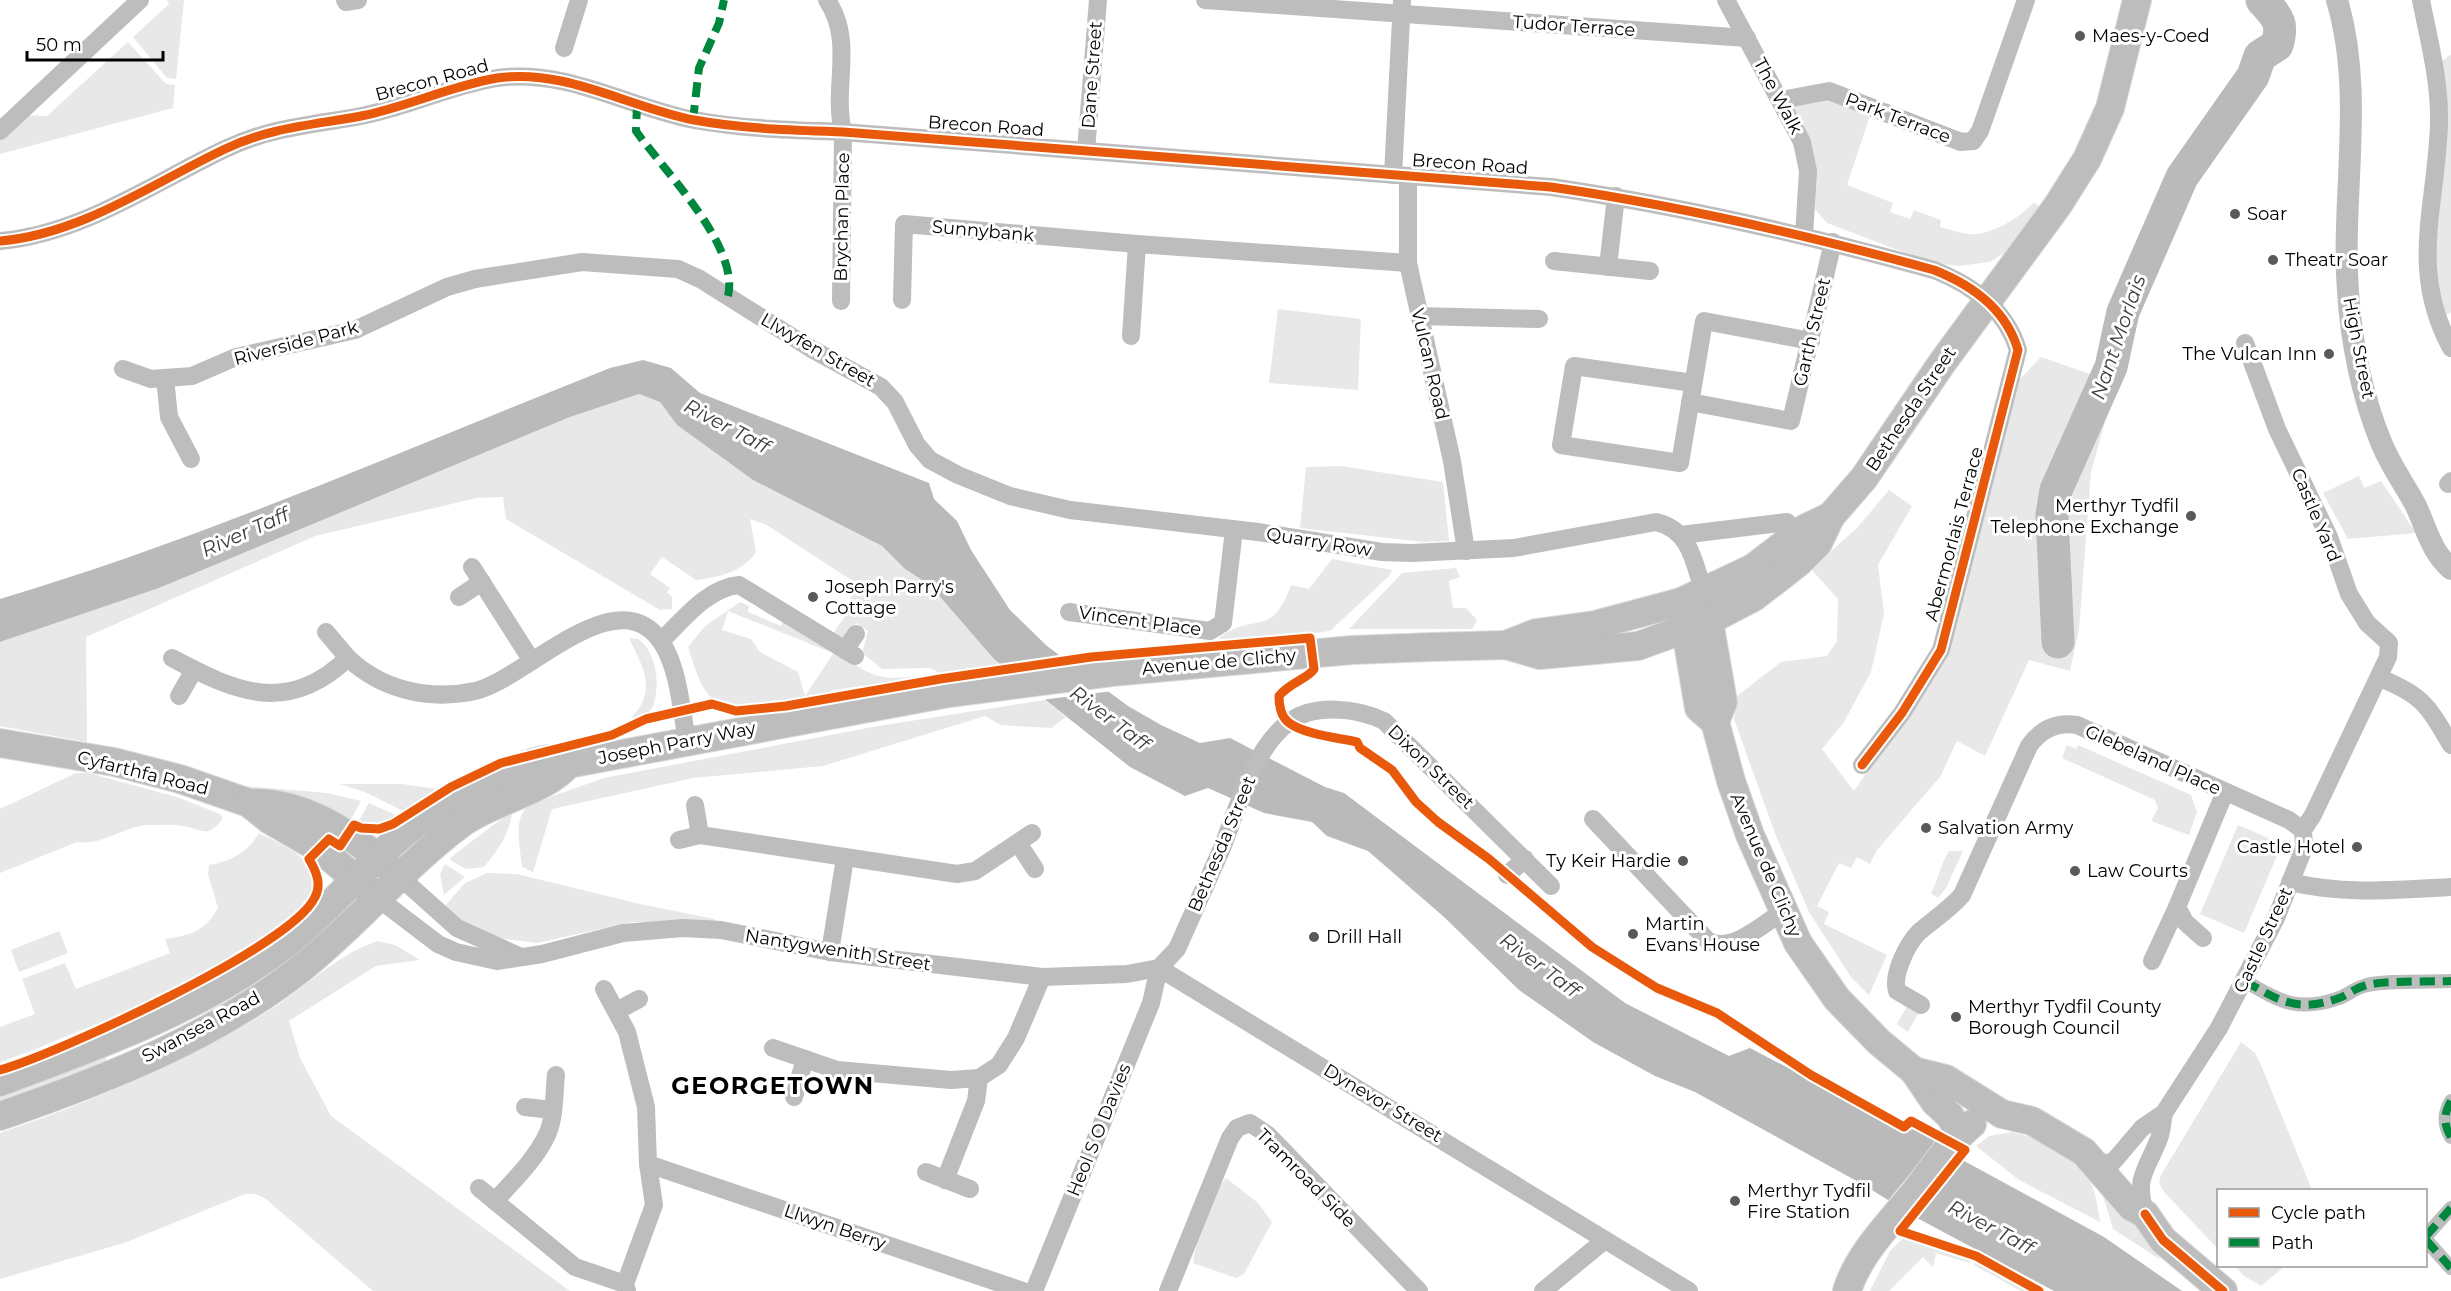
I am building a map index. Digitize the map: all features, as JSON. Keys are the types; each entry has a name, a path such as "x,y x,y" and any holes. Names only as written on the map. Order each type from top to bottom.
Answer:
{"main road":[{"name":"Bethesda Street","path":"1697,626 1754,597 1798,563 1818,543 1831,516 1864,478 1987,299 2058,205 2087,159 2110,108 2138,0"},
{"name":"Bethesda Street","path":"1692,598 1753,568 1804,529 1831,516"},
{"path":"1692,598 1697,626"},
{"name":"Avenue de Clichy","path":"1506,645 1536,633 1595,625 1692,598"},
{"name":"Avenue de Clichy","path":"1004,686 1112,672 1352,651 1506,645 1540,655 1638,646 1697,626 1699,708 1715,722 1731,781 1782,912 1818,976 1867,1031 1914,1071 1935,1102 1950,1116 1956,1126 1952,1144"},
{"name":"Joseph Parry Way","path":"377,857 397,837 428,814 481,785 519,768 554,759 568,764 949,693 1004,686"},
{"name":"Cyfarthfa Road","path":"0,743 114,762 180,779 249,803 270,820 320,849 379,899"},
{"name":"Swansea Road","path":"0,1116 47,1100 169,1048 253,1002 302,967 379,899 433,846 465,821 491,805 560,775 568,764"},
{"name":"Cyfarthfa Road","path":"249,803 274,802 302,810 347,835 400,877"},
{"name":"Swansea Road","path":"0,1082 95,1046 176,1011 252,969 296,935 357,879 377,857"},
{"name":"Avenue de Clichy","path":"1914,1071 1946,1080 2002,1114 2032,1121 2084,1152 2132,1207 2145,1214 2163,1240 2223,1291"},
{"path":"1845,1289 1858,1267 1952,1144 1982,1119 2002,1114"}],"street":[{"path":"0,131 140,0"},
{"path":"564,48 579,0"},
{"name":"Brychan Place","path":"827,0 839,17 842,52 839,114 843,132 841,302"},
{"name":"Dane Street","path":"1086,150 1098,0"},
{"name":"Tudor Terrace","path":"1205,0 1402,7 1747,38"},
{"name":"The Walk","path":"1725,0 1781,99 1802,142 1808,171 1804,235"},
{"name":"Park Terrace","path":"1781,99 1829,91 1961,142 1973,141 1980,131 2026,0"},
{"name":"High Street","path":"2337,0 2345,26 2349,85 2348,290 2362,381 2385,450 2416,507 2434,549 2451,569"},
{"path":"2421,0 2438,81 2434,189 2426,229 2426,267 2432,302 2451,348"},
{"name":"Vulcan Road","path":"1402,7 1401,175 1408,263 1452,461 1466,552"},
{"name":"Brecon Road","path":"0,242 46,232 83,219 121,203 226,148 266,133 286,127 363,116 460,86 526,75 554,78 693,120 746,127 1086,150 1551,187 1616,196 1804,235 1934,270 1952,277 1987,299"},
{"path":"1608,267 1616,196"},
{"name":"Sunnybank","path":"902,300 904,224 1137,244 1408,263"},
{"name":"Garth Street","path":"1690,402 1791,421 1833,242"},
{"path":"1131,336 1137,244"},
{"path":"1554,261 1650,271"},
{"name":"Riverside Park","path":"123,369 151,378 192,376 236,357 355,330 447,287 474,279 582,262 678,269"},
{"name":"Llwyfen Street","path":"678,269 700,279 810,348 881,387 895,402 917,445 930,460"},
{"name":"Abermorlais Terrace","path":"1862,765 1902,713 1941,650 1947,628 2018,350 2010,330 1987,299"},
{"path":"1419,316 1539,319"},
{"path":"1692,382 1574,366 1561,445 1680,463 1704,321 1811,341"},
{"name":"Castle Yard","path":"2245,343 2277,429 2329,537 2349,594 2367,623 2389,643 2388,657 2380,678"},
{"path":"165,378 168,417 192,459"},
{"name":"Quarry Row","path":"930,460 986,488 1070,510 1234,530 1382,552 1466,552 1560,541 1648,522 1671,525 1681,536"},
{"path":"1692,598 1694,563 1681,536 1787,522"},
{"name":"Vincent Place","path":"1069,612 1210,631 1223,623 1234,530"},
{"path":"1692,598 1694,563"},
{"path":"459,597 477,574 532,661"},
{"path":"661,641 715,592 727,586 738,585 850,653 856,634"},
{"path":"326,632 361,670 406,692 439,695 476,691 498,682 587,629 612,620 638,624 661,641 673,667 687,740"},
{"path":"172,658 240,689 284,693 309,688 348,658"},
{"path":"179,696 194,670"},
{"path":"2380,678 2418,696 2428,706 2451,745"},
{"name":"Castle Street","path":"2096,1164 2113,1162 2142,1128 2164,1113 2219,1028 2245,981 2290,882 2304,848 2303,830 2313,815 2380,678"},
{"name":"Dixon Street","path":"1288,722 1315,712 1344,709 1368,713 1384,722 1551,886"},
{"name":"Bethesda Street","path":"1159,968 1177,949 1235,810 1265,751 1288,722"},
{"name":"Glebeland Place","path":"1921,1005 1897,992 1895,985 1898,970 1918,933 1947,912 1962,895 2029,746 2039,734 2057,724 2077,725 2289,820 2303,830"},
{"path":"2152,961 2225,792"},
{"path":"696,805 700,835"},
{"path":"1593,819 1708,940 1715,944 1725,944 1742,938 1782,912"},
{"path":"679,840 700,835 957,874 975,871 1025,838 1035,869"},
{"path":"830,952 845,858"},
{"path":"1507,875 1524,859"},
{"path":"400,877 457,928 519,956"},
{"path":"2290,882 2319,889 2354,892 2451,886"},
{"name":"Nantygwenith Street","path":"379,899 438,944 456,952 497,960 542,954 622,933 683,928 721,930 830,952 1042,977 1127,974 1159,968"},
{"path":"2177,907 2185,922 2203,938"},
{"name":"Dynevor Street","path":"1159,968 1689,1291"},
{"name":"Heol S O Davies","path":"1034,1291 1151,1003 1159,968"},
{"path":"773,1048 837,1070 951,1080 979,1078 999,1065 1016,1038 1042,977"},
{"path":"2245,981 2278,1000 2304,1006 2342,997 2365,985 2451,981"},
{"path":"479,1188 575,1267 626,1287 654,1205 648,1164 646,1107 627,1032 604,989"},
{"path":"617,1011 639,999"},
{"path":"794,1097 805,1059"},
{"path":"495,1201 531,1160 548,1134 556,1075"},
{"path":"945,1180 976,1101 979,1078"},
{"path":"2451,1101 2446,1110 2445,1121 2451,1137"},
{"path":"525,1107 553,1110"},
{"path":"2145,1214 2141,1181 2144,1166 2159,1140 2164,1113"},
{"name":"Tramroad Side","path":"1168,1291 1230,1138 1237,1128 1250,1124 1268,1135 1419,1291"},
{"name":"Llwyn Berry","path":"648,1164 1023,1291"},
{"path":"926,1173 970,1189"},
{"path":"2427,1237 2451,1208"},
{"path":"2427,1239 2451,1268"},
{"path":"1544,1291 1605,1240"}],"shaded area":[{"path":"167,0 184,0 176,79 167,78 133,37 169,4"},
{"path":"128,42 166,84 175,85 173,108 0,154 0,138 22,115 47,116"},
{"path":"2451,54 2451,312 2441,319 2430,265 2440,63"},
{"path":"1828,96 1870,116 1847,185 1893,203 1890,212 1910,219 1914,210 1941,220 1940,227 1968,234 1985,232 2004,225 2034,202 2041,208 2020,243 1990,262 1959,266 1932,263 1827,223 1813,207 1790,105"},
{"path":"1278,309 1361,319 1358,390 1269,383"},
{"path":"2041,357 2116,383 2091,472 2079,629 2070,671 2029,660 1985,756 1957,741 1940,777 1877,850 1870,864 1857,857 1851,868 1839,863 1817,906 1829,912 1824,924 1887,955 1869,995 1851,977 1809,912 1776,836 1734,719 1737,696 1781,662 1827,656 1837,641 1838,599 1811,569 1857,528 1889,490 1912,506 1878,565 1884,614 1871,672 1844,722 1822,749 1854,791 1941,662 2018,381"},
{"path":"639,394 660,402 677,425 753,480 882,546 905,569 930,585 1002,665 945,675 929,668 882,669 862,653 868,631 856,623 841,642 832,635 853,604 849,600 859,585 765,524 750,519 756,552 738,569 696,580 662,557 650,574 670,588 667,592 672,597 672,609 660,610 506,519 503,497 477,498 315,536 86,637 87,742 0,726 0,642 159,588 570,417"},
{"path":"1341,466 1443,482 1449,541 1424,542 1300,528 1306,467"},
{"path":"2359,476 2364,488 2381,481 2416,533 2348,539 2323,493"},
{"path":"1332,559 1392,570 1389,576 1330,631 1253,640 1218,639 1242,626 1269,619 1284,602 1291,585 1309,589"},
{"path":"1456,568 1460,577 1449,581 1453,608 1466,608 1477,620 1472,629 1349,629 1402,573"},
{"path":"740,602 749,606 748,612 781,626 784,619 830,648 828,651 728,611 722,630 751,639 760,652 798,672 805,696 835,651 877,676 896,678 925,676 928,678 840,689 766,704 731,706 718,702 702,685 688,647 705,626"},
{"path":"629,638 638,639 644,644 653,660 657,679 653,706 640,719 631,724 632,718 642,703 646,686 643,670"},
{"path":"1045,700 1066,717 1051,728 1001,725 985,716 823,766 693,778 552,809 533,872 522,867 518,833 524,810 530,804 604,778 878,726"},
{"path":"2067,745 2076,749 2078,745 2191,795 2197,812 2189,835 2151,821 2158,808 2155,800 2062,758"},
{"path":"76,773 89,773 177,797 220,814 223,818 209,831 175,825 140,826 104,839 77,842 0,873 0,809"},
{"path":"340,784 402,784 437,789 405,812 365,792"},
{"path":"234,785 327,793 361,801 349,823"},
{"path":"369,803 398,816 379,825 358,822"},
{"path":"508,814 512,815 505,836 484,867 466,869 450,860 451,857"},
{"path":"2238,825 2282,844 2244,933 2200,914"},
{"path":"259,833 297,854 312,870 315,880 314,891 303,907 238,955 186,984 105,1021 0,1062 0,1027 35,1014 22,979 65,963 76,989 170,953 165,939 196,931 213,916 218,908 208,874 209,865 238,855 250,846"},
{"path":"1949,851 1963,851 1946,888 1938,898 1931,893"},
{"path":"445,864 465,877 444,895 440,874"},
{"path":"487,873 517,874 640,904 715,919 715,921 632,922 537,943 498,938 461,922 444,907 465,883"},
{"path":"59,931 68,953 19,972 11,950"},
{"path":"378,941 395,945 420,960 376,966 289,1021 300,1058 331,1116 570,1291 373,1291 266,1199 255,1194 245,1194 124,1243 0,1279 0,1133 132,1082 228,1035 274,1008 346,956"},
{"path":"1907,1006 1919,1012 1908,1032 1897,1024"},
{"path":"2241,1042 2255,1053 2261,1065 2312,1189 2217,1189 2217,1248 2164,1192 2159,1183 2161,1175"},
{"path":"104,1054 108,1063 0,1106 0,1094"},
{"path":"2012,1132 2056,1150 2084,1173 2094,1191 2100,1222 2019,1180 1976,1146 1989,1136"},
{"path":"1226,1178 1258,1203 1272,1222 1244,1274 1236,1278 1193,1263 1204,1218 1214,1196"},
{"path":"2101,1189 2121,1203 2161,1260 2113,1229"},
{"path":"1905,1236 1971,1258 1969,1263 1936,1253 1933,1267 1923,1257 1889,1291 1870,1291 1890,1251"},
{"path":"1976,1261 2029,1291 2021,1291 1974,1265"},
{"path":"2236,1267 2284,1267 2261,1286 2244,1276"}],"water":[{"name":"River Taff","path":"643,360 671,368 700,393 929,483 934,499 957,521 971,550 1010,610 1047,646 1128,706 1161,725 1200,743 1230,738 1325,787 1344,793 1625,1003 1729,1056 1750,1048 1909,1131 1913,1127 1936,1139 1933,1144 2104,1237 2182,1291 2054,1291 1919,1219 1862,1184 1695,1092 1655,1076 1593,1042 1519,990 1444,917 1368,851 1327,836 1312,822 1264,813 1208,788 1185,796 1130,767 994,659 930,585 905,569 882,546 753,480 677,425 660,402 639,394 570,417 159,588 0,642 0,599 78,575 231,520 610,368"}],"pier":[{"path":"1066,656 1113,691 1041,700 998,666"},
{"path":"1934,1145 1964,1160 1915,1221 1886,1203"}],"waterway":[{"name":"Nant Morlais","path":"2058,642 2052,515 2056,490 2111,367 2123,312 2182,177 2253,76 2260,56 2277,45 2280,31 2278,20 2262,0"}],"marked path":[{"path":"693,120 699,68 719,23 724,0"},
{"path":"637,104 636,131 697,210 712,232 723,255 729,276 728,296"},
{"path":"2245,981 2279,999 2300,1004 2325,1002 2372,984 2451,981"},
{"path":"2451,1101 2445,1119 2451,1137"},
{"path":"2427,1235 2451,1208"},
{"path":"2427,1241 2451,1268"}],"cycle path":[{"path":"0,241 30,236 88,218 225,149 259,136 378,112 462,86 497,78 522,76 572,83 669,114 731,125 1551,187 1744,222 1934,270 1961,283 1986,300 2005,322 2018,350 1941,650 1902,713 1862,765"},
{"path":"0,1070 119,1021 221,969 265,942 297,918 315,897 318,882 309,859 329,839 340,846 354,825 361,828 379,829 393,824 451,787 501,763 612,735 646,719 712,704 736,711 786,706 940,679 1091,657 1310,638 1314,669 1279,696 1281,710 1288,722 1311,733 1357,742 1360,748 1392,770 1416,802 1438,822 1489,859 1592,947 1657,988 1717,1013 1811,1075 1904,1127 1911,1121 1965,1150 1900,1231 1976,1256 2039,1291"},
{"path":"2145,1214 2163,1240 2223,1291"}],"place":[{"name":"Maes-y-Coed","path":"2080,36"},
{"name":"Soar","path":"2235,214"},
{"name":"Theatr Soar","path":"2273,260"},
{"name":"The Vulcan Inn","path":"2329,354"},
{"name":"Merthyr Tydfil Telephone Exchange","path":"2191,516"},
{"name":"Joseph Parry's Cottage","path":"813,597"},
{"name":"Salvation Army","path":"1926,828"},
{"name":"Castle Hotel","path":"2357,847"},
{"name":"Ty Keir Hardie","path":"1683,861"},
{"name":"Law Courts","path":"2075,871"},
{"name":"Martin Evans House","path":"1633,934"},
{"name":"Drill Hall","path":"1314,937"},
{"name":"Merthyr Tydfil County Borough Council","path":"1956,1017"},
{"name":"Merthyr Tydfil Fire Station","path":"1735,1201"}],"district":[{"name":"GEORGETOWN","path":"773,1086"}]}
